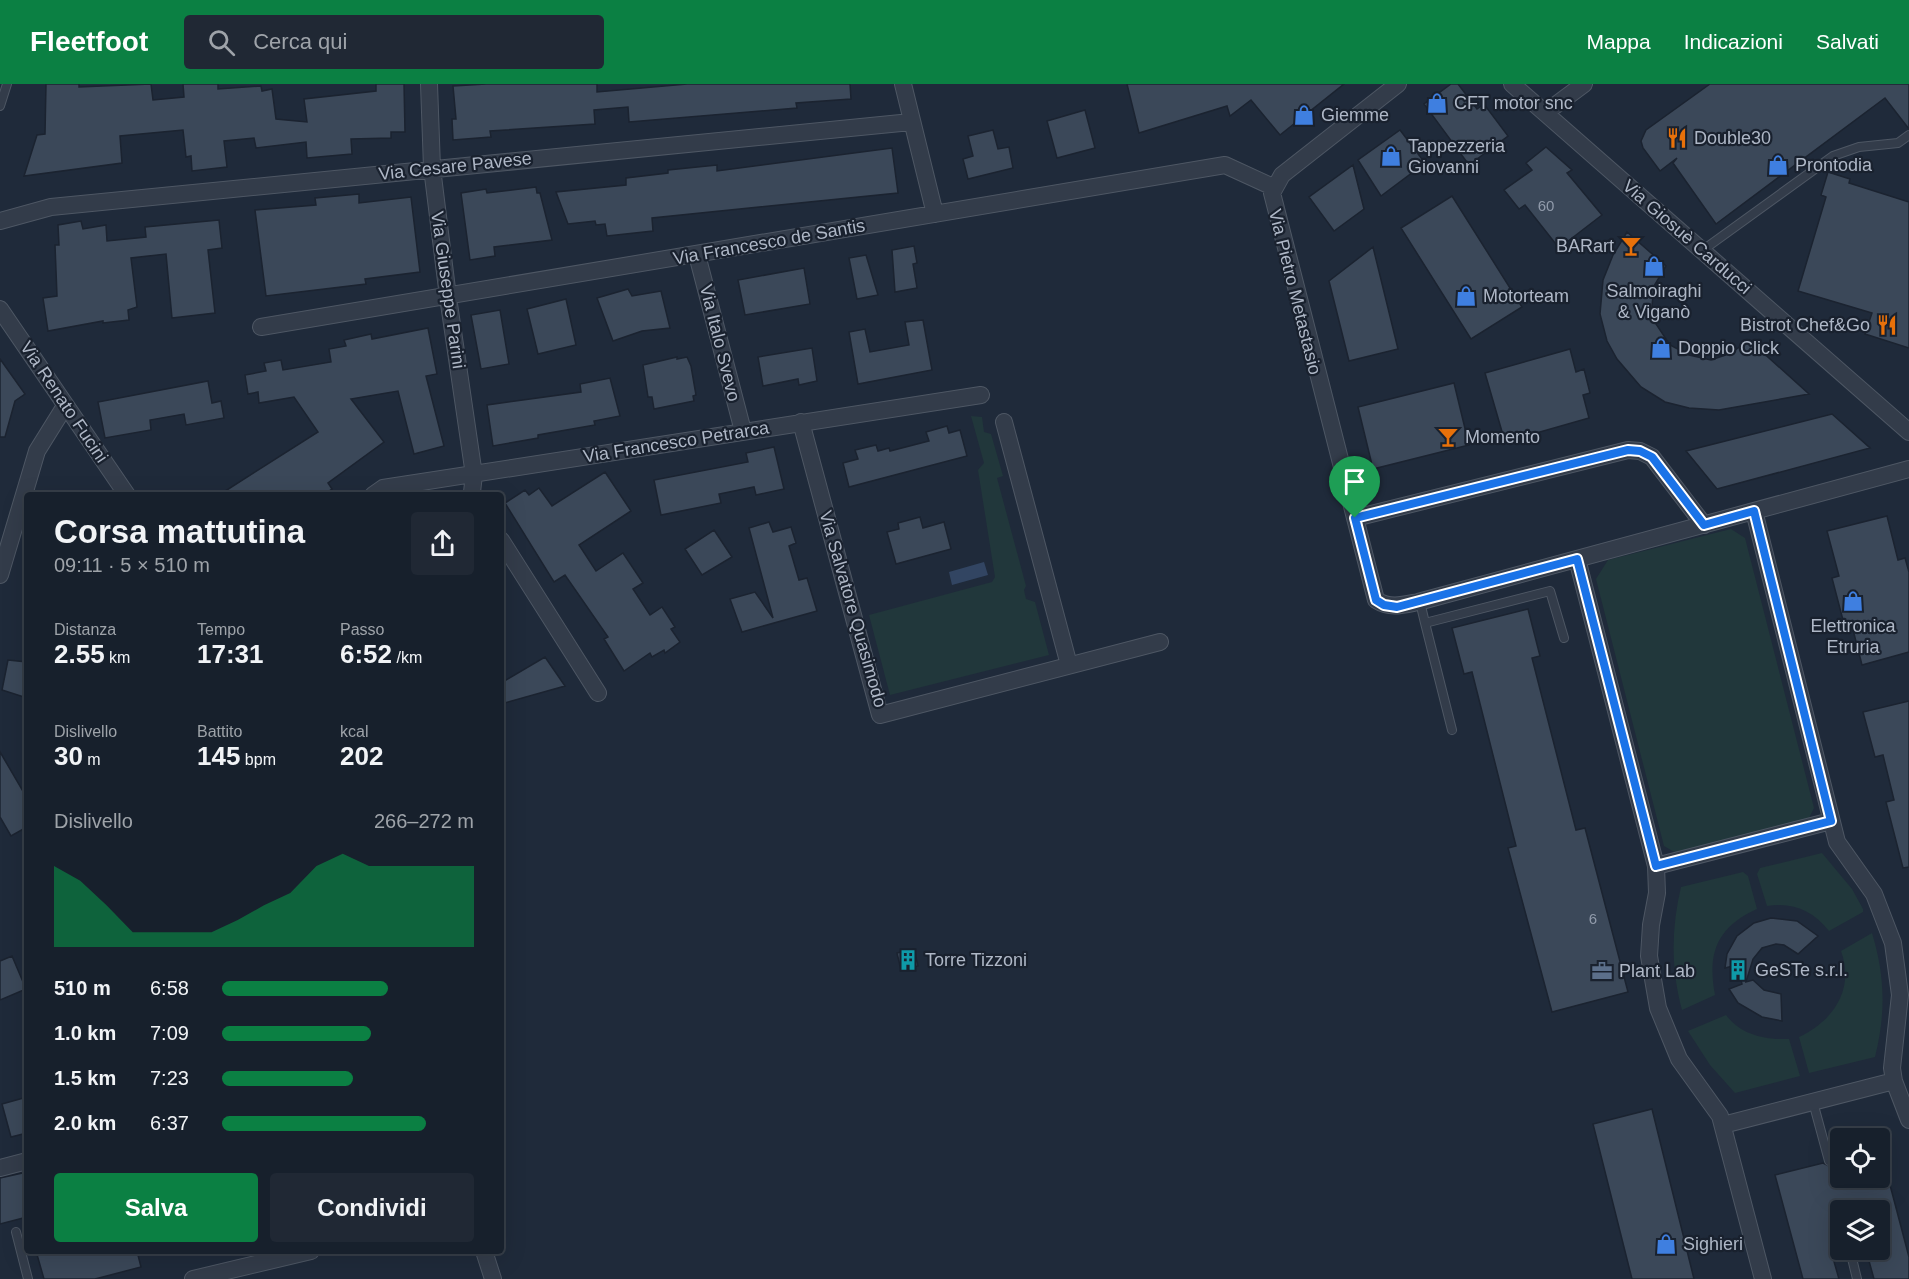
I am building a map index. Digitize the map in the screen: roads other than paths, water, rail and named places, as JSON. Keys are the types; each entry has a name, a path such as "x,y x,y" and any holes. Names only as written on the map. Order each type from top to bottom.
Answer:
{"street":[{"name":"Via Giuseppe Parini","path":"429,84 432,168 474,475 474,492"},
{"path":"903,84 935,214"},
{"name":"Via Pietro Metastasio","path":"1398,84 1286,172 1273,187 1273,206 1376,600 1384,605 1397,607 1420,602 1909,469"},
{"name":"Via Giosuè Carducci","path":"1512,84 1909,432"},
{"path":"1545,113 1584,84"},
{"name":"Via Cesare Pavese","path":"0,221 51,207 911,122"},
{"name":"Via Francesco de Santis","path":"261,327 1225,165 1273,187"},
{"name":"Via Italo Svevo","path":"698,255 743,431"},
{"name":"Via Renato Fucini","path":"0,309 126,492"},
{"name":"Via Francesco Petrarca","path":"377,492 383,488 981,395"},
{"path":"25,492 37,452 65,406"},
{"name":"Via Salvatore Quasimodo","path":"801,422 880,715 1160,642"},
{"path":"1004,422 1069,665"},
{"path":"1355,518 1628,450 1640,451 1652,457 1704,525"},
{"path":"0,575 24,495"},
{"path":"1754,511 1837,842 1879,904 1893,943 1900,995 1892,1059 1894,1081 1909,1120"},
{"path":"504,545 598,693"},
{"path":"1577,559 1656,866 1657,893 1649,956 1658,1008 1679,1059 1716,1108 1723,1125 1762,1279"},
{"path":"1656,866 1831,821"},
{"path":"1723,1125 1894,1081"},
{"path":"0,1168 24,1162"},
{"path":"193,1279 288,1254"},
{"path":"485,1254 493,1279"}],"lane":[{"path":"0,106 7,84"},
{"path":"1703,250 1833,156 1858,147 1898,143 1909,135"},
{"path":"1425,623 1550,591 1564,638"},
{"path":"1420,602 1452,730"},
{"path":"1813,1102 1829,1161"},
{"path":"16,1232 28,1279"},
{"path":"1852,1260 1857,1279"}],"water":[{"path":"984,562 988,575 952,585 949,572"}],"place":[{"name":"CFT motor snc","path":"1437,103"},
{"name":"Giemme","path":"1304,115"},
{"name":"Double30","path":"1677,138"},
{"name":"Tappezzeria Giovanni","path":"1391,156"},
{"name":"Prontodia","path":"1778,165"},
{"name":"BARart","path":"1631,246"},
{"name":"Salmoiraghi & Viganò","path":"1654,266"},
{"name":"Motorteam","path":"1466,296"},
{"name":"Bistrot Chef&Go","path":"1887,325"},
{"name":"Doppio Click","path":"1661,348"},
{"name":"Momento","path":"1448,437"},
{"name":"Elettronica Etruria","path":"1853,601"},
{"name":"Torre Tizzoni","path":"908,960"},
{"name":"GeSTe s.r.l.","path":"1738,970"},
{"name":"Plant Lab","path":"1602,971"},
{"name":"Sighieri","path":"1666,1244"}]}
